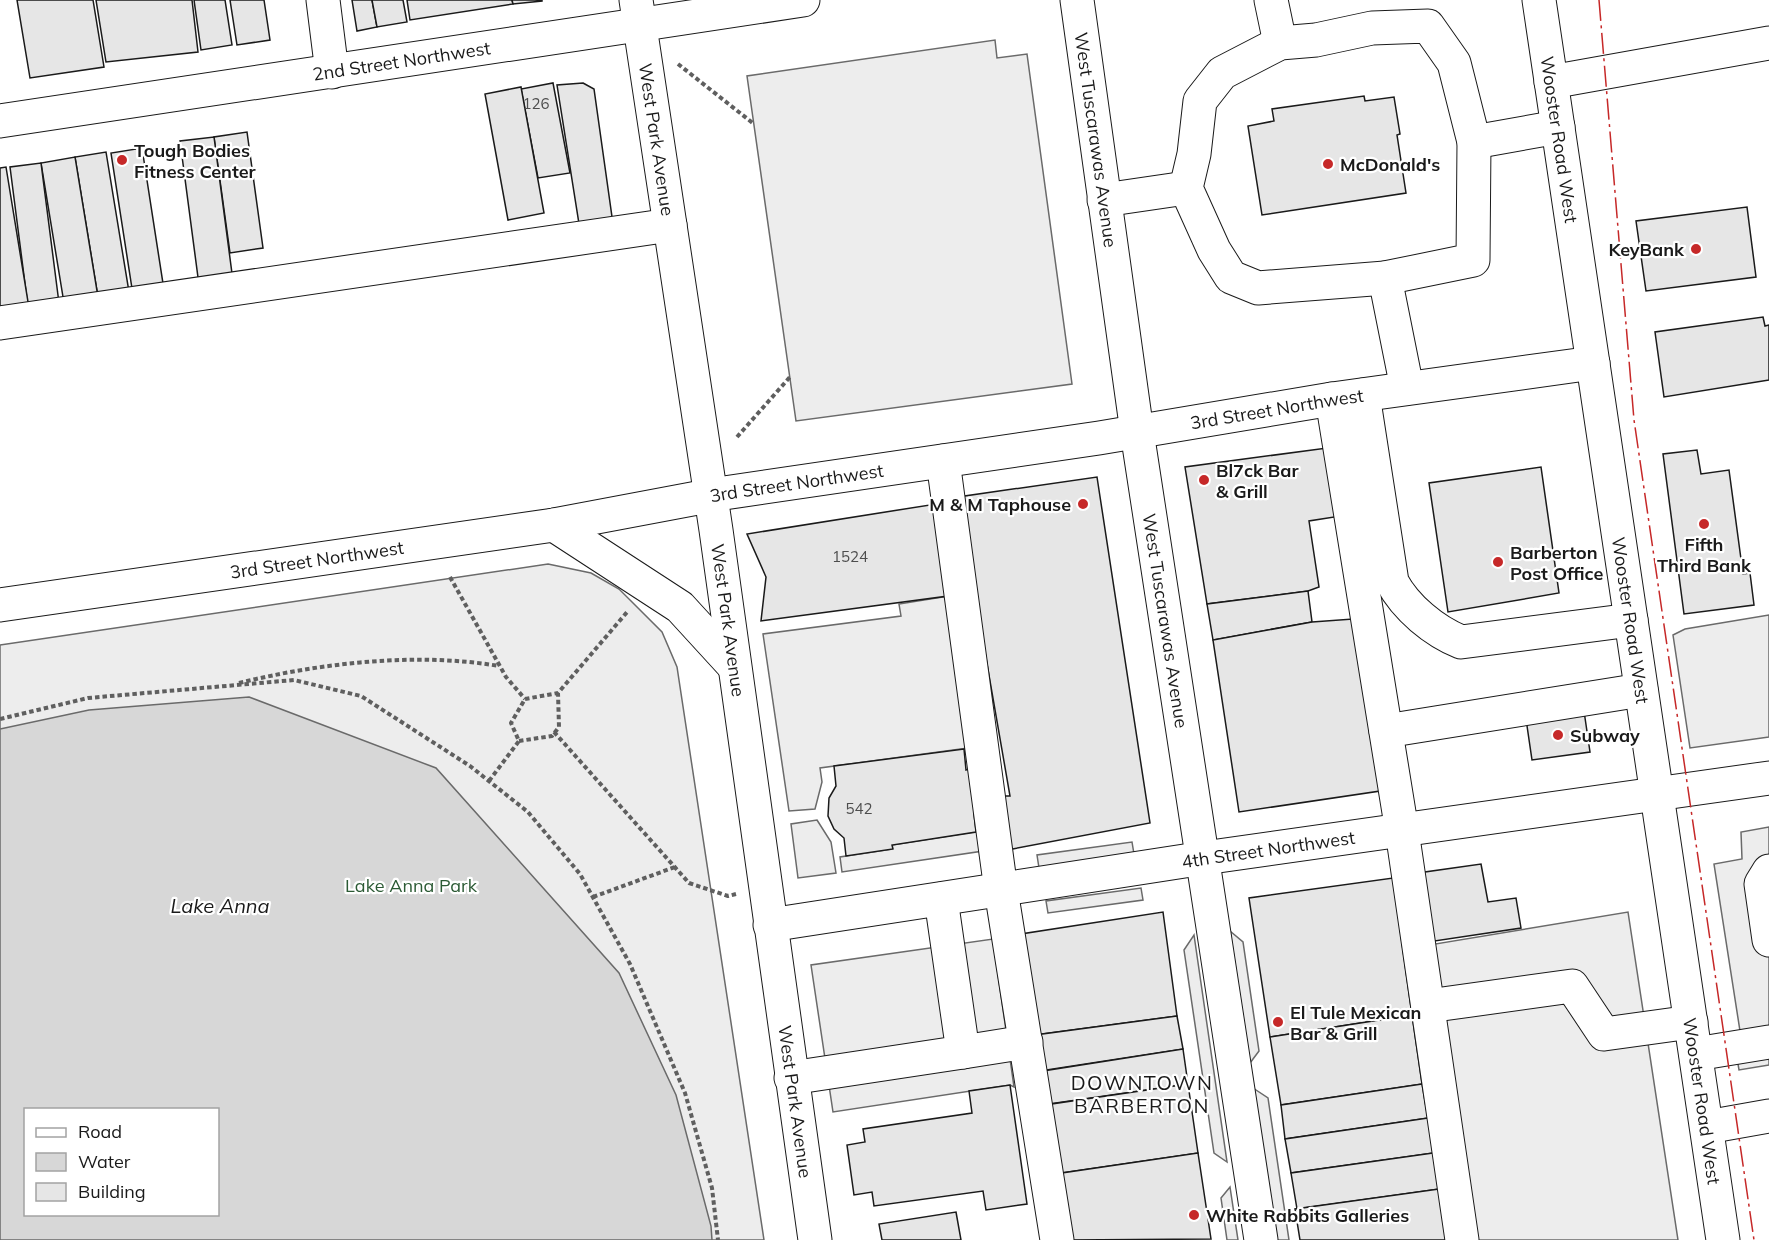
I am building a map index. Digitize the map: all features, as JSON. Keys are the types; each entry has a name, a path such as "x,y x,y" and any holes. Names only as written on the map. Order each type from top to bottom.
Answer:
{"street":[{"path":"323,0 332,72"},
{"name":"2nd Street Northwest","path":"0,121 332,72 648,15 803,0"},
{"name":"West Tuscarawas Avenue","path":"1077,0 1137,432 1261,1240"},
{"path":"1271,0 1280,43"},
{"name":"Wooster Road West","path":"1539,0 1724,1240"},
{"name":"West Park Avenue","path":"648,15 670,225 711,496 814,1240"},
{"path":"1428,26 1454,63 1474,141 1473,260 1384,278 1258,288 1231,277 1214,250 1186,188 1194,154 1200,101 1222,73 1280,43 1316,40 1372,28 1428,26"},
{"path":"1551,82 1769,44"},
{"path":"1474,141 1558,127"},
{"path":"1104,200 1186,188"},
{"path":"0,323 670,225"},
{"path":"1384,278 1407,388"},
{"name":"3rd Street Northwest","path":"0,605 554,525 711,496 1137,432 1347,397 1593,363"},
{"path":"1347,397 1392,582 1401,600 1445,636 1461,642 1631,620"},
{"path":"1347,397 1370,632 1402,831 1462,1240"},
{"path":"943,460 1001,890 1057,1240"},
{"path":"554,525 680,607 734,666"},
{"path":"1370,632 1430,622"},
{"path":"1386,731 1641,690"},
{"name":"4th Street Northwest","path":"770,925 1204,858 1769,778"},
{"path":"1769,871 1761,884 1769,940"},
{"path":"941,899 963,1052"},
{"path":"1428,1006 1572,986 1604,1034 1691,1022"},
{"path":"791,1078 1026,1042"},
{"path":"1696,1054 1769,1042"},
{"path":"1707,1127 1769,1116"}],"path":[{"path":"648,15 674,60 754,124"},
{"path":"736,444 737,435 790,377"},
{"path":"450,577 500,666 525,699"},
{"path":"519,741 511,723 525,699 558,693 635,602"},
{"path":"226,686 289,671 394,661 460,659 500,666"},
{"path":"0,719 88,698 294,680 361,696 417,730 489,781 528,812 580,874 630,964 685,1094 712,1188 718,1240"},
{"path":"489,781 519,741 552,736 559,727 558,693"},
{"path":"554,732 689,883 728,896 765,889"},
{"path":"593,897 675,867"}],"shaded area":[{"path":"995,40 997,58 1027,54 1072,384 796,421 747,76"},
{"name":"Lake Anna","path":"548,564 591,573 619,589 662,632 677,667 764,1240 0,1240 0,645"},
{"path":"949,596 968,748 820,768 822,782 815,809 789,811 763,634 901,616 899,604"},
{"path":"1769,615 1769,737 1690,748 1673,635 1685,629"},
{"path":"817,820 831,842 836,873 798,878 791,824"},
{"path":"1769,827 1769,1065 1739,1070 1733,1035 1740,1031 1714,864 1742,859 1741,832"},
{"path":"980,831 983,851 842,872 840,857 892,849 892,845"},
{"path":"1132,842 1134,854 1039,868 1037,855"},
{"path":"1141,888 1143,900 1048,913 1046,901"},
{"path":"1628,912 1678,1240 1472,1240 1429,945"},
{"path":"1230,931 1243,942 1259,1051 1250,1063"},
{"path":"1194,935 1227,1162 1214,1153 1184,950"},
{"path":"993,939 1014,1087 1010,1085 833,1112 811,965"},
{"path":"1253,1088 1268,1098 1289,1240 1276,1240"},
{"path":"1230,1187 1238,1240 1227,1240 1221,1198"}],"water":[{"name":"Lake Anna","path":"249,697 436,768 619,973 676,1095 711,1226 712,1240 0,1240 0,729 89,710"}],"building":[{"path":"17,0 93,0 104,67 30,78"},
{"path":"96,0 192,0 198,52 106,62"},
{"path":"194,0 225,0 232,45 201,50"},
{"path":"230,0 264,0 270,40 237,45"},
{"path":"352,0 372,0 377,27 357,31"},
{"path":"372,0 403,0 407,22 377,27"},
{"path":"407,0 512,0 513,4 410,20"},
{"path":"512,0 542,0 542,1 513,4"},
{"path":"553,83 570,173 538,178 521,89"},
{"path":"583,83 594,89 613,224 580,230 557,85"},
{"path":"521,87 544,213 508,220 485,94"},
{"name":"McDonald's","path":"1364,96 1365,101 1394,97 1406,193 1262,215 1248,126 1274,121 1272,109"},
{"path":"247,132 263,248 230,253 214,137"},
{"path":"214,137 233,281 199,285 180,141"},
{"path":"142,148 164,290 133,295 111,153"},
{"path":"106,152 129,292 98,297 75,157"},
{"path":"75,157 98,297 64,303 41,163"},
{"path":"41,163 59,303 28,307 10,167"},
{"path":"6,167 29,308 0,313 0,168"},
{"name":"KeyBank","path":"1747,207 1756,277 1646,291 1636,221"},
{"path":"1763,317 1765,326 1769,325 1769,380 1664,397 1655,332"},
{"path":"1327,448 1341,516 1309,521 1319,587 1308,591 1207,604 1185,467"},
{"name":"Fifth Third Bank","path":"1697,450 1701,474 1729,470 1743,574 1750,573 1754,605 1684,614 1663,454"},
{"name":"Barberton Post Office","path":"1541,467 1559,593 1448,612 1429,483"},
{"path":"1097,477 1150,823 1007,850 1000,796 1010,796 958,497"},
{"path":"936,504 948,596 761,621 766,577 747,534"},
{"path":"1308,591 1312,622 1213,640 1207,604"},
{"path":"1353,619 1380,791 1239,812 1213,640 1312,622"},
{"name":"Subway","path":"1584,711 1590,752 1532,760 1526,719"},
{"path":"964,749 966,770 972,768 978,813 974,814 976,832 892,845 893,849 846,856 844,838 834,829 828,816 829,798 836,786 834,766"},
{"path":"1481,864 1488,902 1516,898 1521,928 1428,942 1418,873"},
{"path":"1393,878 1412,1015 1270,1037 1249,898"},
{"path":"1163,912 1177,1016 1035,1035 1021,934"},
{"path":"1412,1015 1422,1084 1281,1105 1270,1037"},
{"path":"1177,1016 1183,1049 1040,1071 1035,1035"},
{"path":"1183,1049 1188,1084 1049,1104 1043,1071"},
{"path":"1188,1084 1198,1153 1055,1174 1045,1105"},
{"path":"1422,1084 1428,1118 1285,1139 1281,1105"},
{"path":"1010,1085 1027,1204 986,1210 983,1191 874,1206 872,1192 854,1195 847,1145 865,1142 863,1129 972,1113 969,1091"},
{"path":"1428,1118 1433,1153 1291,1173 1285,1139"},
{"path":"1198,1153 1211,1239 1065,1240 1055,1174"},
{"path":"1433,1153 1439,1189 1297,1209 1291,1173"},
{"path":"1439,1189 1447,1240 1300,1240 1295,1209"},
{"path":"956,1212 961,1240 882,1240 879,1224"}],"power":[{"path":"1599,0 1634,420 1754,1240"}],"place":[{"name":"Tough Bodies Fitness Center","path":"122,160"},
{"name":"McDonald's","path":"1328,164"},
{"name":"KeyBank","path":"1696,249"},
{"name":"Bl7ck Bar & Grill","path":"1204,480"},
{"name":"M & M Taphouse","path":"1083,504"},
{"name":"Fifth Third Bank","path":"1704,524"},
{"name":"Barberton Post Office","path":"1498,562"},
{"name":"Subway","path":"1558,735"},
{"name":"El Tule Mexican Bar & Grill","path":"1278,1022"},
{"name":"White Rabbits Galleries","path":"1194,1215"}],"district":[{"name":"DOWNTOWN BARBERTON","path":"1142,1094"}],"park label":[{"name":"Lake Anna Park","path":"411,885"}]}
